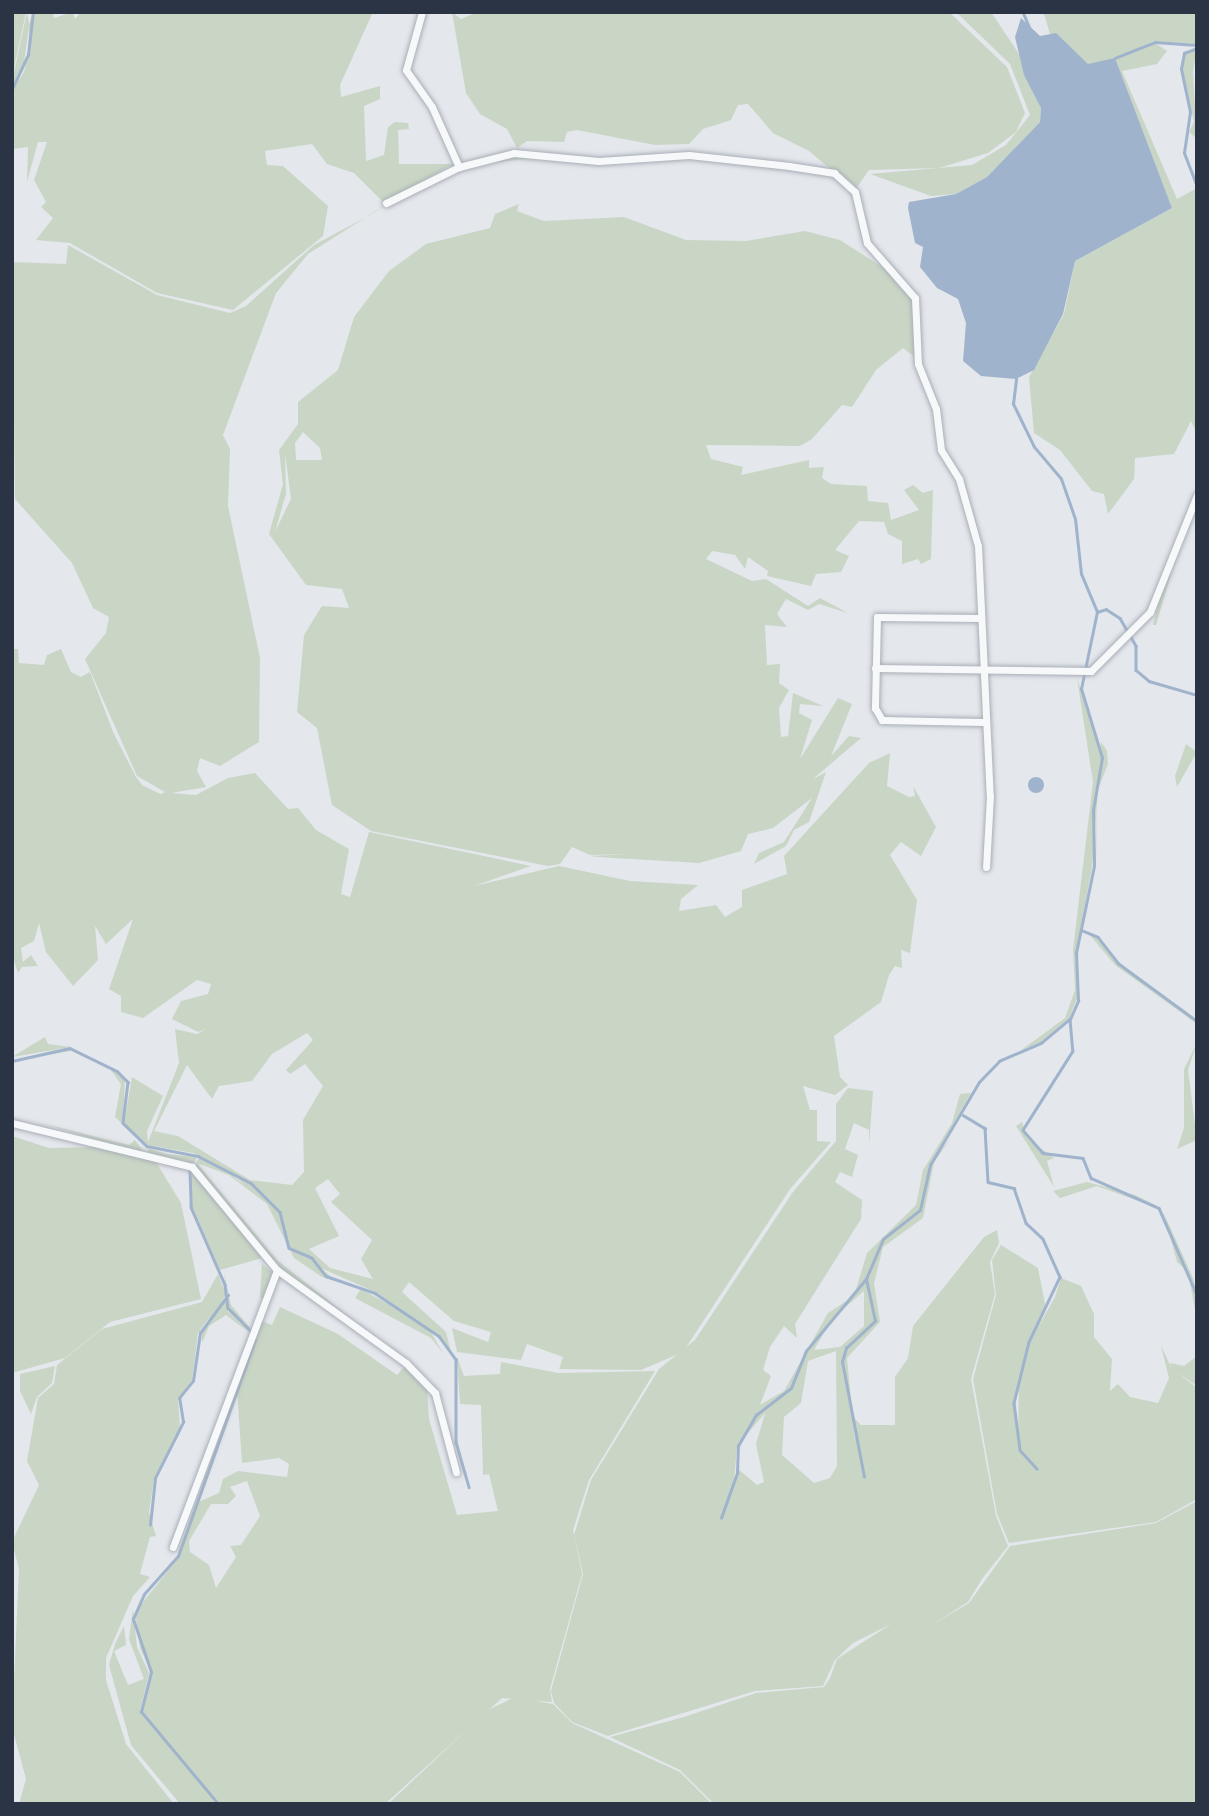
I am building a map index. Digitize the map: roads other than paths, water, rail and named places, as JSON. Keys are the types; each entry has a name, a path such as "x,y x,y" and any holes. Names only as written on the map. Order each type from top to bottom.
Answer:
{"street":[{"path":"422,12 406,70 432,107 458,167"},
{"path":"386,203 458,167 514,153 599,160 689,155 826,170 841,178 858,198 867,243 918,304 918,364 936,409 941,450 959,479 978,546 982,722 990,796 986,867"},
{"path":"874,668 1080,674 1106,662 1150,612 1197,495"},
{"path":"981,618 877,617 874,668 876,718 982,722"},
{"path":"12,1123 192,1167 277,1270 406,1363 435,1393 456,1472"},
{"path":"173,1547 277,1270"}],"water":[{"path":"1021,18 1040,36 1056,33 1088,64 1115,58 1172,208 1075,261 1063,314 1034,370 1016,379 981,376 963,361 966,323 958,299 937,288 920,267 923,247 915,243 908,208 909,202 956,194 987,177 1040,122 1041,108 1024,75 1015,37"},
{"path":"1036,777 1042,779 1042,791 1036,793 1030,791 1028,785 1030,779"}],"waterway":[{"path":"12,89 28,55 33,12"},
{"path":"1023,12 1033,35"},
{"path":"1115,58 1155,42 1197,45"},
{"path":"1197,48 1184,53 1181,69 1190,112 1184,153 1197,187"},
{"path":"721,1518 737,1473 738,1446 756,1415 791,1388 806,1351 866,1279 883,1239 920,1210 930,1165 979,1082 999,1061 1041,1043 1070,1019 1078,1001 1076,953 1094,866 1093,810 1102,758 1081,689 1097,612 1081,574 1075,519 1061,479 1034,447 1013,404 1016,379"},
{"path":"1097,612 1106,609 1120,618 1136,646 1136,670 1149,681 1197,695"},
{"path":"1081,930 1098,937 1118,963 1197,1021"},
{"path":"1070,1019 1073,1051 1023,1130 1043,1153 1083,1158 1091,1178 1159,1208 1197,1295"},
{"path":"12,1061 70,1048 117,1071 128,1082 123,1123 147,1146 198,1156 251,1183 280,1212 289,1248 312,1258 326,1276 375,1293 439,1336 456,1359 456,1442 469,1487"},
{"path":"963,1115 985,1128 988,1182 1014,1188 1026,1223 1043,1239 1060,1277 1029,1342 1014,1403 1020,1450 1037,1469"},
{"path":"190,1171 191,1207 225,1285 228,1308 252,1332"},
{"path":"864,1477 842,1362 846,1348 875,1321 866,1279"},
{"path":"150,1525 155,1478 183,1422 179,1398 193,1381 200,1333 228,1295"},
{"path":"218,1804 141,1712 151,1672 133,1619 144,1594 178,1556 255,1340"}]}
